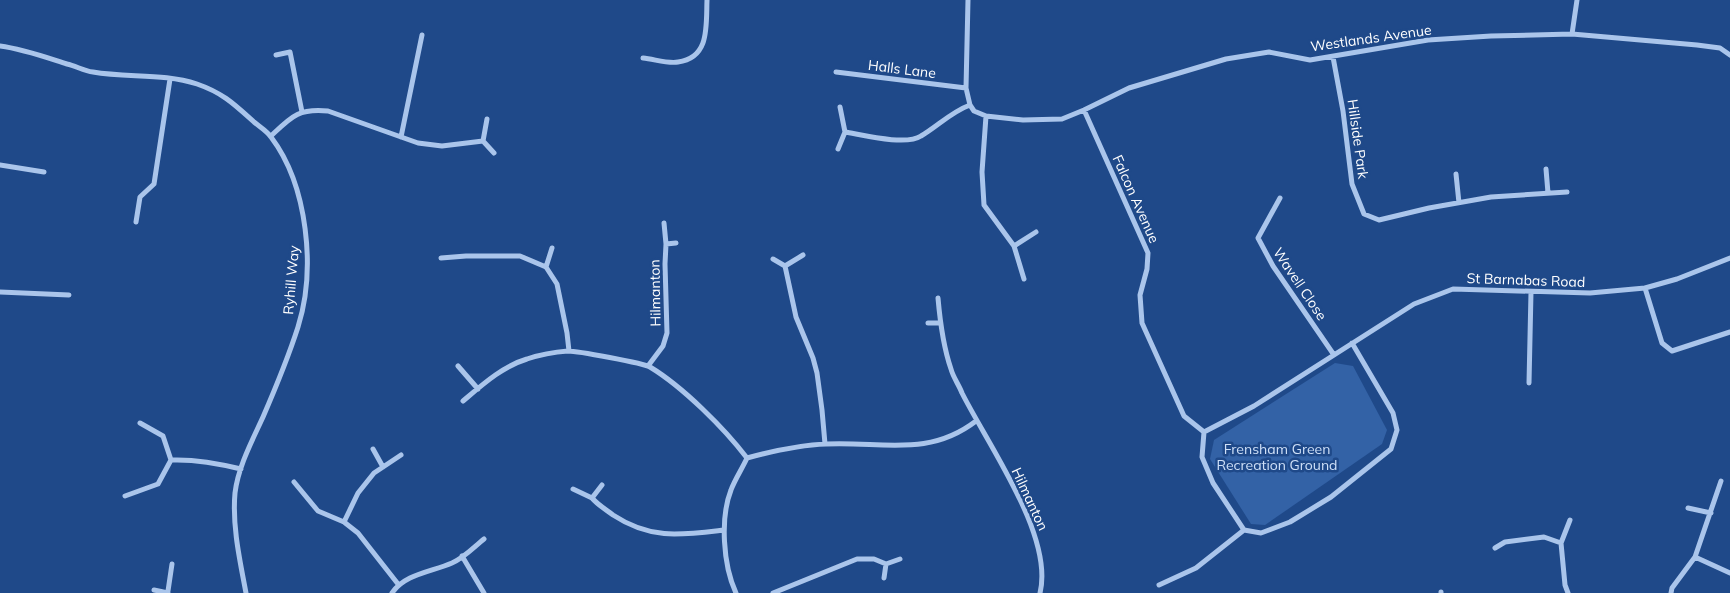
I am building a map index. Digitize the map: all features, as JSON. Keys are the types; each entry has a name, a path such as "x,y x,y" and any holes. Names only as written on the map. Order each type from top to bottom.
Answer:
{"street":[{"path":"643,58 677,63 692,58 702,49 707,0"},
{"path":"845,132 908,140 920,138 957,110 970,105 966,88 968,0"},
{"path":"1572,34 1577,0"},
{"name":"Westlands Avenue","path":"970,105 974,111 986,116 1023,120 1062,119 1129,88 1226,59 1269,52 1310,60 1333,58 1428,40 1572,34 1720,48 1730,55"},
{"path":"401,137 422,35"},
{"name":"Ryhill Way","path":"0,46 21,49 92,72 194,83 228,98 271,136 282,153 301,200 306,227 307,260 305,292 299,324 284,369 241,469 235,493 235,521 246,593"},
{"path":"276,55 290,52 302,112"},
{"name":"Hillside Park","path":"1333,58 1343,111 1352,184 1364,214 1379,220 1429,208 1491,197 1567,192"},
{"name":"Halls Lane","path":"836,72 966,88"},
{"path":"136,222 140,197 154,184 170,79"},
{"path":"838,149 845,132 840,107"},
{"path":"271,136 294,115 313,110 328,111 418,143 442,146 483,141"},
{"name":"Falcon Avenue","path":"1084,110 1148,253 1147,269 1140,295 1142,323 1184,416 1204,432"},
{"path":"986,116 982,172 984,205 1014,246 1024,279"},
{"path":"483,141 487,119"},
{"path":"483,141 494,153"},
{"path":"0,165 44,172"},
{"path":"1546,169 1548,193"},
{"path":"1456,174 1460,203"},
{"name":"Wavell Close","path":"1280,198 1258,238 1273,266 1334,355"},
{"name":"Hilmanton","path":"648,366 663,346 668,333 664,223"},
{"path":"1014,246 1036,232"},
{"name":"Hilmanton","path":"666,244 676,242"},
{"path":"546,268 552,248"},
{"path":"785,266 802,255"},
{"path":"441,258 520,256 546,268 557,284 564,314 569,351"},
{"name":"St Barnabas Road","path":"1204,432 1254,406 1414,304 1453,289 1590,293 1645,288 1677,279 1730,258"},
{"path":"773,259 785,266 796,317 813,358 817,373 825,444"},
{"path":"1645,288 1662,343 1672,351 1730,332"},
{"path":"0,292 69,295"},
{"path":"1529,383 1531,292"},
{"name":"Hilmanton","path":"938,298 940,323 951,370 976,420 1001,462 1035,533 1041,562 1042,583 1040,593"},
{"path":"928,323 940,323"},
{"path":"1204,432 1202,457 1209,475 1230,511 1244,530 1261,534 1290,522 1331,496 1391,449 1397,430 1393,413 1352,343"},
{"path":"464,401 506,368 526,359 569,351 648,366 675,385 733,439 747,458"},
{"path":"458,366 478,389"},
{"path":"736,593 728,565 724,516 731,490 747,458 782,449 825,444 900,446 932,443 965,429 976,420"},
{"path":"125,496 158,484 171,460 162,436 140,423"},
{"path":"373,450 383,467"},
{"path":"344,522 358,494 374,473 401,454"},
{"path":"171,460 191,459 210,461 241,469"},
{"path":"1671,593 1672,588 1696,557 1721,481"},
{"path":"294,482 318,511 344,522 358,533 398,584"},
{"path":"592,498 602,485"},
{"path":"573,488 592,498 597,504 621,520 640,530 664,534 690,534 724,530"},
{"path":"1688,508 1711,513"},
{"path":"1568,593 1565,585 1561,543 1570,520"},
{"path":"1159,585 1196,568 1244,530"},
{"path":"1495,548 1504,542 1544,537 1561,543"},
{"path":"392,593 398,584 453,562 484,539"},
{"path":"462,556 484,593"},
{"path":"1696,557 1730,573"},
{"path":"772,593 857,559 874,559 886,564 900,559"},
{"path":"154,590 168,592 172,564"},
{"path":"884,578 886,564"}],"green space":[{"name":"Frensham Green Recreation Ground","path":"1335,363 1353,366 1387,430 1382,444 1265,525 1251,524 1210,459 1214,440"}]}
